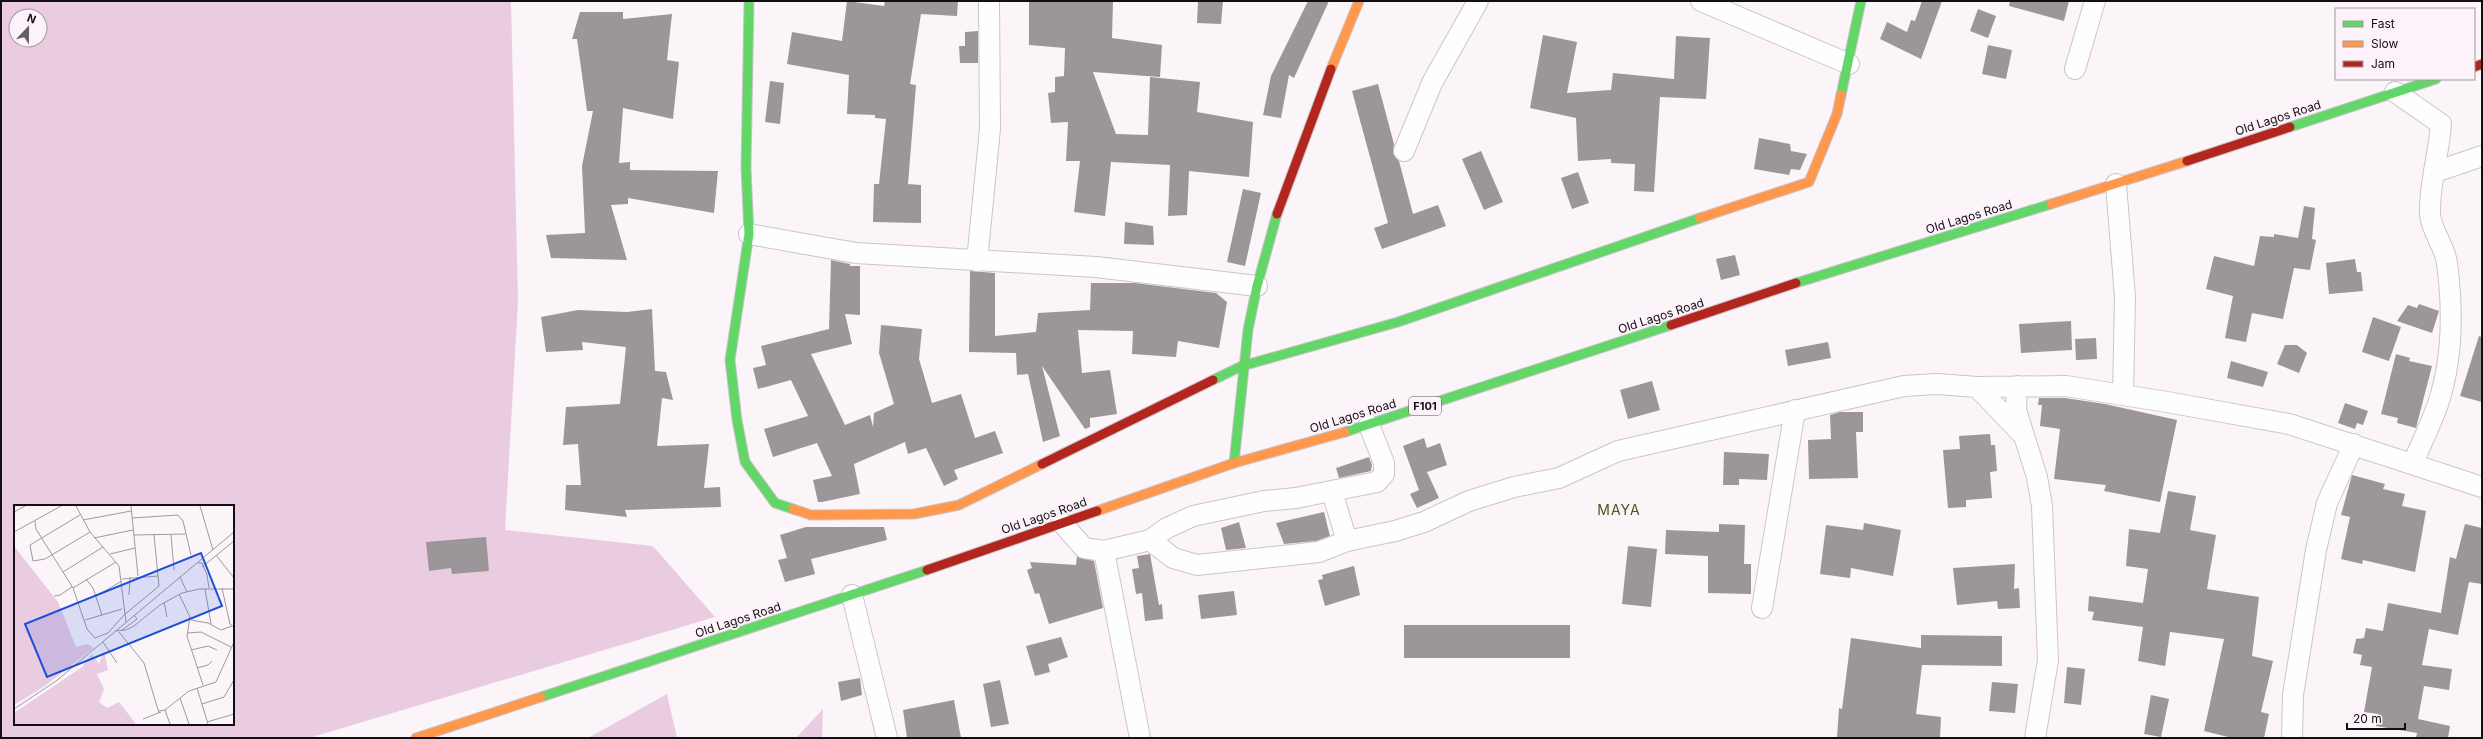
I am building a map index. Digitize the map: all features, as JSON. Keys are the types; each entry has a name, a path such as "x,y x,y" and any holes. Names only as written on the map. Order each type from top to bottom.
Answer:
{"street":[{"path":"749,1 746,168 749,234 730,360 737,420 745,462 775,503 811,515 914,514 959,505 1242,366 1398,322 1515,280 1809,182 1837,114 1849,64 1861,1"},
{"path":"1234,463 1242,366 1257,286 1287,183 1319,98 1359,1"},
{"path":"1404,151 1432,83 1478,1"},
{"path":"1701,1 1849,64"},
{"path":"2075,69 2095,1"},
{"path":"977,261 990,129 991,3"},
{"name":"Old Lagos Road","path":"416,738 852,595 1234,463 1369,425 1833,272 2116,184 2433,80"},
{"path":"2395,92 2441,124 2439,150 2430,197 2430,217 2446,259 2451,292 2450,345 2438,404 2413,463"},
{"path":"2435,172 2482,156"},
{"path":"2116,184 2125,297 2123,395"},
{"path":"749,234 856,253 1096,267 1257,286"},
{"path":"1150,540 1173,558 1197,565 1319,552 1348,541 1395,531 1424,522 1469,501 1514,487 1559,478 1618,451 1904,386 1937,384 1977,387 2066,386 2289,424 2413,463 2482,487"},
{"path":"2017,386 2016,410 2037,477 2042,506 2048,660 2035,738"},
{"path":"1977,387 2023,434"},
{"path":"1762,608 1795,410"},
{"path":"1062,523 1084,548 1104,551 1150,540 1167,528 1193,516 1264,501 1332,492 1376,482 1384,474 1384,463 1369,425"},
{"path":"2292,738 2293,695 2316,550 2327,503 2354,444"},
{"path":"1332,492 1348,541"},
{"path":"1104,551 1140,738"},
{"path":"852,595 887,738"}],"shaded area":[{"path":"1,1 511,1 518,301 505,530 653,546 715,617 309,738 1,738"},
{"path":"667,694 677,738 588,738"},
{"path":"823,709 822,738 796,738"}],"building":[{"path":"847,1 884,6 885,1 958,1 957,16 921,14 910,84 916,85 908,184 921,185 921,223 873,222 874,184 879,184 886,119 875,118 875,115 847,114 849,75 787,64 792,32 842,41"},
{"path":"1029,1 1113,1 1112,38 1162,45 1160,77 1093,72 1116,134 1148,135 1150,77 1200,82 1197,112 1253,122 1249,177 1189,171 1187,215 1168,216 1170,165 1111,162 1105,216 1074,212 1080,161 1066,161 1068,122 1051,123 1048,93 1055,92 1055,77 1064,76 1065,48 1029,45"},
{"path":"1198,1 1223,1 1221,24 1197,23"},
{"path":"1308,1 1329,1 1294,78 1289,75 1281,118 1263,115 1271,76"},
{"path":"1922,1 1942,1 1921,59 1880,39 1887,22 1907,32 1911,20 1915,21"},
{"path":"2010,1 2069,1 2064,21 2009,6"},
{"path":"1978,9 1996,16 1988,38 1970,31"},
{"path":"580,12 623,12 623,19 672,14 667,60 679,62 673,119 623,108 619,163 630,162 630,170 718,171 714,213 628,198 628,204 611,205 627,260 551,258 546,235 585,233 582,166 593,111 587,111 577,39 572,39"},
{"path":"978,31 978,63 960,63 959,46 965,46 965,32"},
{"path":"1543,35 1577,42 1567,93 1611,90 1613,73 1674,79 1676,36 1710,38 1706,99 1660,97 1654,192 1634,191 1635,164 1611,163 1611,159 1578,161 1576,118 1530,108"},
{"path":"1988,45 2012,50 2006,79 1982,74"},
{"path":"770,81 784,83 780,124 765,122"},
{"path":"1378,84 1394,144 1393,153 1399,161 1413,214 1438,205 1446,226 1382,249 1374,228 1388,223 1352,91"},
{"path":"1759,138 1790,144 1791,151 1807,154 1800,170 1791,169 1789,175 1754,169"},
{"path":"1481,151 1503,202 1484,210 1462,159"},
{"path":"1578,172 1589,203 1572,209 1561,178"},
{"path":"1243,189 1261,193 1245,266 1227,262"},
{"path":"2304,206 2315,208 2312,239 2316,240 2310,270 2294,268 2283,319 2252,313 2246,342 2225,338 2233,296 2206,289 2214,256 2254,266 2260,236 2274,237 2274,234 2298,238"},
{"path":"1125,222 1153,226 1154,245 1124,244"},
{"path":"1735,255 1740,275 1721,280 1716,259"},
{"path":"2355,259 2357,272 2361,272 2363,291 2329,294 2326,263"},
{"path":"831,260 850,264 850,266 860,266 860,315 845,314 852,344 811,354 845,425 870,415 873,427 874,413 894,404 879,353 881,325 922,329 919,359 932,403 961,394 975,438 995,431 1003,453 954,470 958,479 944,486 926,448 908,454 905,442 854,464 860,494 822,502 818,502 813,480 832,476 817,443 773,457 764,429 808,416 791,380 758,389 753,368 766,365 761,346 829,329"},
{"path":"970,271 995,273 995,336 1036,332 1038,313 1090,310 1091,283 1135,283 1216,293 1227,302 1219,348 1178,341 1176,357 1132,354 1133,331 1078,330 1082,373 1110,370 1117,414 1090,418 1090,427 1085,429 1042,366 1060,436 1043,442 1028,374 1017,375 1016,353 969,352"},
{"path":"2419,304 2439,311 2432,333 2397,321 2408,305 2417,308"},
{"path":"652,309 655,371 666,372 673,400 662,398 657,446 709,444 704,488 720,487 721,507 625,510 627,517 565,510 566,485 581,485 578,444 563,445 566,407 620,404 626,347 582,342 583,350 546,352 541,317 578,310 627,312"},
{"path":"2373,317 2401,327 2389,361 2362,352"},
{"path":"2071,321 2072,350 2021,353 2019,324"},
{"path":"2479,336 2482,337 2482,402 2460,396"},
{"path":"2096,338 2097,359 2076,360 2075,339"},
{"path":"1828,342 1831,358 1788,366 1785,350"},
{"path":"2285,345 2297,345 2307,353 2299,373 2277,364"},
{"path":"2396,354 2410,358 2409,361 2432,366 2416,428 2397,423 2398,418 2381,414"},
{"path":"2231,361 2268,372 2263,387 2227,378"},
{"path":"1652,381 1660,410 1628,419 1620,390"},
{"path":"2039,398 2065,398 2105,404 2177,420 2160,502 2104,491 2106,485 2054,479 2060,429 2040,426 2042,405 2038,405"},
{"path":"2345,403 2368,411 2363,425 2357,423 2355,429 2338,423"},
{"path":"1840,412 1863,412 1863,432 1856,432 1858,478 1809,479 1808,440 1831,439 1830,415"},
{"path":"1990,434 1991,445 1995,445 1997,471 1990,472 1992,498 1966,500 1966,507 1948,508 1943,450 1960,449 1959,436"},
{"path":"1424,438 1427,448 1440,443 1447,465 1427,472 1439,498 1417,508 1410,494 1419,490 1403,446"},
{"path":"1724,452 1769,454 1767,480 1739,479 1739,485 1723,485"},
{"path":"1369,457 1372,465 1371,471 1339,478 1336,468"},
{"path":"2352,475 2385,484 2383,489 2405,494 2402,506 2426,511 2415,572 2363,560 2362,564 2341,559 2350,517 2341,515"},
{"path":"2168,491 2196,496 2190,530 2216,535 2207,589 2259,597 2252,656 2273,661 2261,712 2269,714 2264,738 2232,738 2204,731 2224,639 2170,632 2165,666 2138,661 2143,627 2092,620 2094,612 2088,611 2089,596 2143,603 2148,569 2126,566 2129,529 2160,533"},
{"path":"1324,512 1330,536 1316,541 1284,544 1276,523"},
{"path":"1239,522 1246,548 1226,550 1221,528"},
{"path":"1864,523 1901,530 1893,576 1851,568 1850,578 1820,574 1826,525 1863,530"},
{"path":"1719,524 1745,525 1744,564 1751,564 1751,594 1708,593 1708,556 1665,554 1666,530 1719,532"},
{"path":"2465,524 2482,528 2482,584 2469,582 2458,635 2429,629 2422,665 2452,669 2449,690 2424,686 2418,719 2450,726 2448,738 2416,738 2417,733 2376,726 2378,714 2364,712 2372,667 2360,665 2362,655 2353,653 2356,639 2364,638 2366,628 2383,631 2388,603 2441,613 2450,557 2456,559"},
{"path":"806,527 884,527 887,540 811,559 815,574 785,582 778,560 787,558 780,535"},
{"path":"486,537 489,571 452,574 451,568 429,571 426,542"},
{"path":"1628,546 1657,549 1651,607 1622,604"},
{"path":"1150,554 1159,605 1162,604 1163,619 1145,621 1142,593 1136,594 1132,569 1139,568 1137,556"},
{"path":"1077,556 1094,561 1103,608 1049,624 1039,593 1035,594 1027,570 1032,568 1030,562 1076,565"},
{"path":"2015,564 2014,589 2019,588 2020,608 1998,609 1997,601 1957,605 1953,568"},
{"path":"1354,566 1360,595 1325,606 1318,580 1323,579 1322,575"},
{"path":"1234,591 1237,615 1201,619 1198,595"},
{"path":"1404,625 1570,625 1570,658 1404,658"},
{"path":"1921,635 2002,636 2002,666 1922,665 1916,714 1941,717 1940,738 1837,738 1839,708 1842,709 1851,638 1921,648"},
{"path":"1061,637 1068,657 1048,664 1050,672 1035,676 1026,646"},
{"path":"2067,667 2085,669 2081,705 2064,703"},
{"path":"860,678 862,695 841,701 838,682"},
{"path":"1000,680 1009,724 991,727 983,684"},
{"path":"1992,682 2018,684 2015,713 1989,711"},
{"path":"2151,695 2169,699 2161,737 2144,734"},
{"path":"954,700 961,738 907,738 903,710"}],"traffic: fast":[{"path":"749,1 746,168 749,234 730,360 737,420 745,462 775,503 793,509"},
{"path":"1841,95 1861,1"},
{"path":"2290,127 2433,80"},
{"path":"1796,283 2051,204"},
{"path":"1234,463 1248,330 1257,286 1277,214"},
{"path":"1213,380 1242,366 1398,322 1700,218"},
{"path":"1345,432 1671,325"},
{"path":"541,697 927,570"}],"traffic: slow":[{"path":"1331,69 1359,1"},
{"path":"1700,218 1809,182 1837,114 1841,95"},
{"path":"2051,204 2187,161"},
{"path":"1097,511 1234,463 1345,432"},
{"path":"793,509 811,515 914,514 959,505 1042,464"},
{"path":"416,738 541,697"}],"traffic: jam":[{"path":"2475,67 2482,64"},
{"path":"1277,214 1331,69"},
{"path":"2187,161 2290,127"},
{"path":"1671,325 1796,283"},
{"path":"1042,464 1213,380"},
{"path":"927,570 1097,511"}],"district":[{"name":"MAYA","path":"1619,510"}]}
